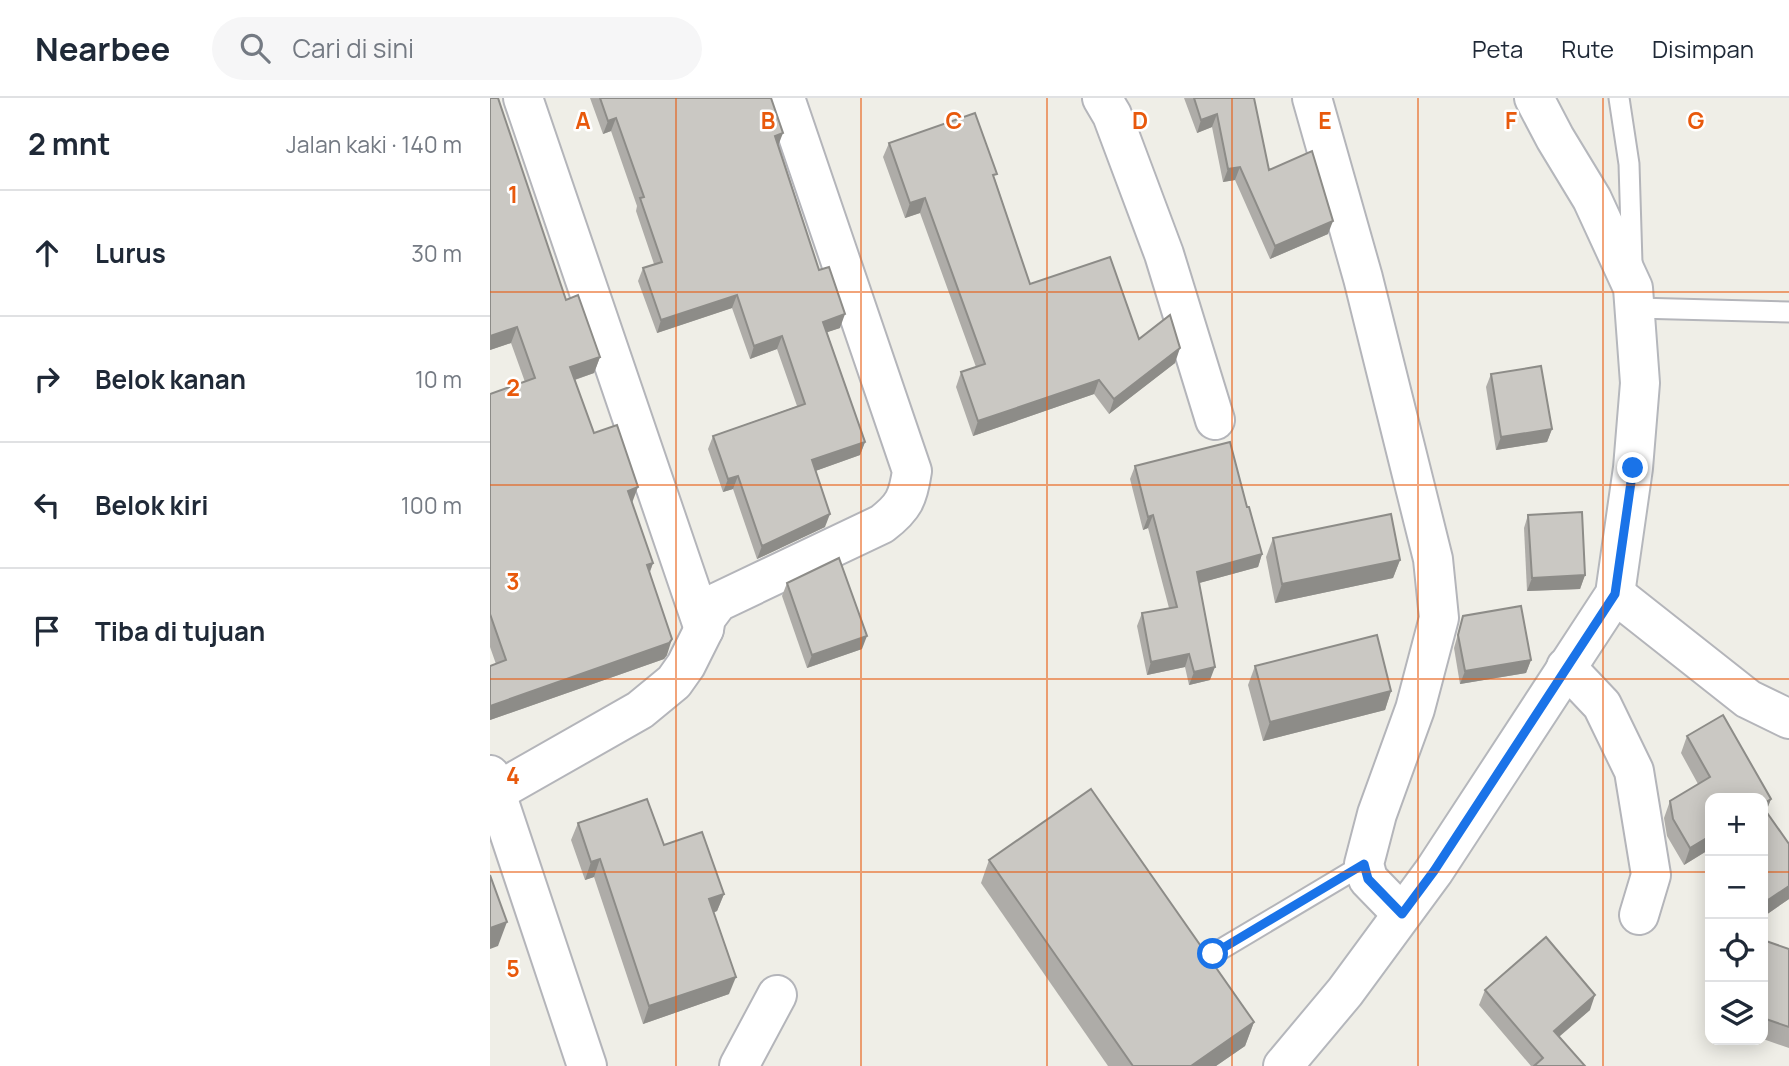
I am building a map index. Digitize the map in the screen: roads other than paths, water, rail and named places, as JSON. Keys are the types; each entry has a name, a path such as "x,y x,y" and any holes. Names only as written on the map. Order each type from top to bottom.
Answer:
{"street":[{"path":"523,98 704,628"},
{"path":"587,1066 493,784 640,710 674,682 686,665 706,618 718,602 882,524 900,510 909,492 912,471 785,98"},
{"path":"1102,98 1112,116 1164,254 1215,420"},
{"path":"1312,98 1363,278 1433,559 1439,618 1415,709 1377,814 1364,864 1368,879 1402,914"},
{"path":"1283,1066 1345,992 1434,871 1615,594 1633,468 1640,383 1634,298 1592,199 1534,98"},
{"path":"1615,594 1748,699 1789,719"},
{"path":"1566,667 1602,705 1634,771 1651,875 1639,915"},
{"path":"739,1066 777,995"}],"lane":[{"path":"1619,98 1629,164 1634,298 1789,312"},
{"path":"1213,954 1364,864"}]}
